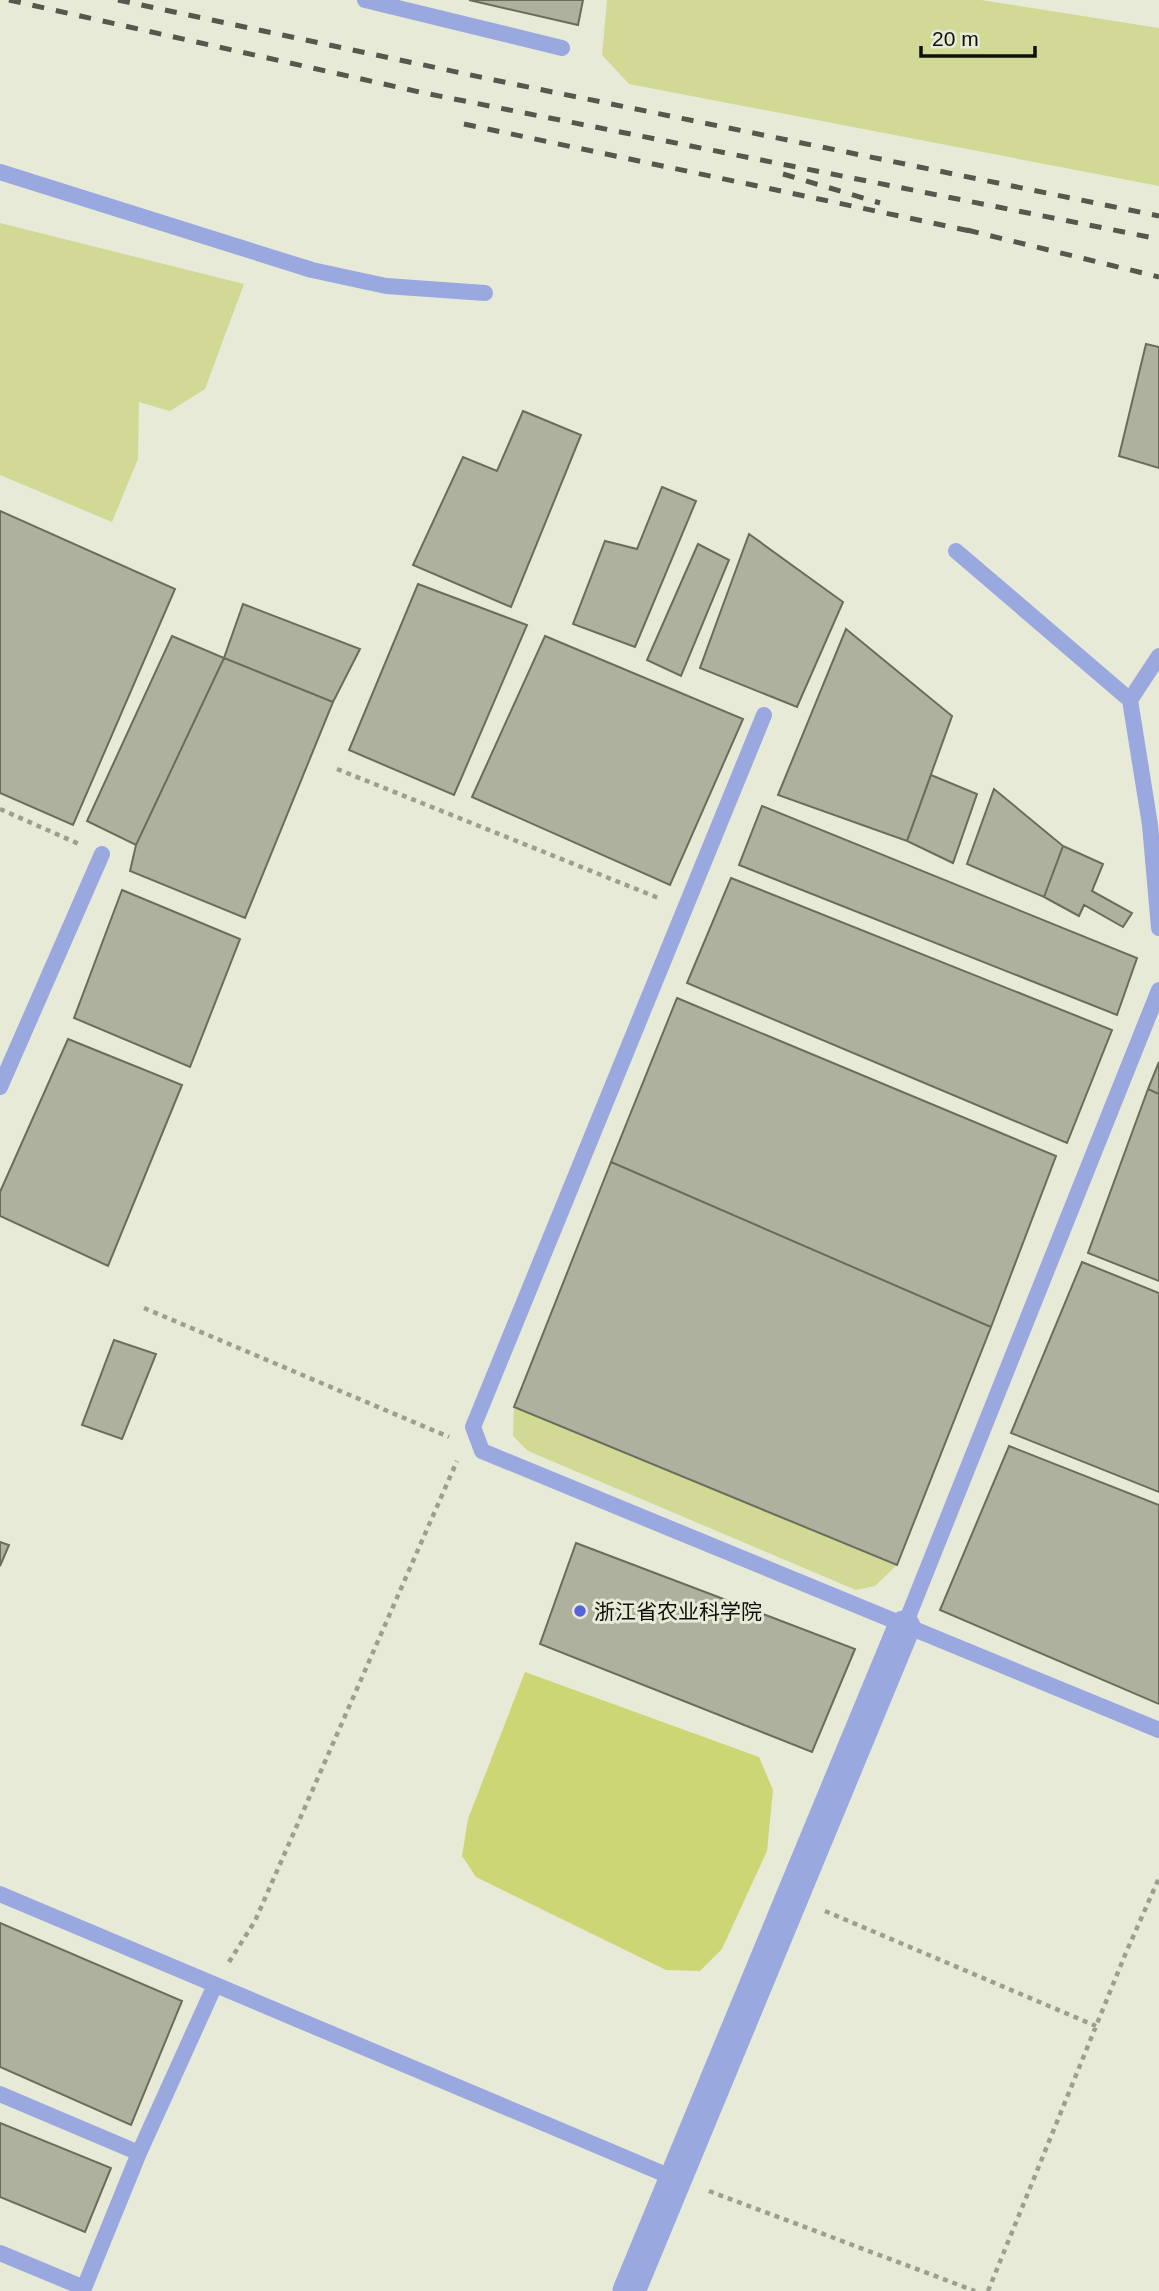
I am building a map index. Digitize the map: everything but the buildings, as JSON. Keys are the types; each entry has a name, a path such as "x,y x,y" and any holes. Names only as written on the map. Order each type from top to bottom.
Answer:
{"street":[{"path":"629,2291 904,1627"}],"lane":[{"path":"365,0 562,47"},
{"path":"0,172 312,270 386,286 485,293"},
{"path":"956,551 1130,700 1150,825 1159,928"},
{"path":"1130,700 1159,656"},
{"path":"764,715 473,1427 482,1451 1159,1731"},
{"path":"0,1087 103,854"},
{"path":"904,1627 1159,990"},
{"path":"0,1894 676,2179"},
{"path":"0,2253 84,2288 139,2153 215,1984"},
{"path":"0,2094 139,2153"}],"path":[{"path":"337,769 685,909"},
{"path":"0,809 103,854"},
{"path":"144,1308 482,1451"},
{"path":"215,1984 255,1922 465,1444"},
{"path":"988,2291 1159,1878"},
{"path":"792,1897 1096,2026"},
{"path":"676,2179 975,2291"}],"shaded area":[{"path":"607,0 981,0 1159,28 1159,186 629,84 602,55"},
{"path":"0,223 244,284 205,389 170,411 139,402 138,459 112,522 0,475"},
{"path":"514,1407 897,1565 875,1586 856,1590 528,1451 513,1436"},
{"path":"525,1672 759,1757 773,1790 767,1851 722,1949 700,1971 666,1970 476,1877 462,1856 468,1819"}],"railway":[{"path":"9,0 424,93 1159,239"},
{"path":"118,0 1159,216"},
{"path":"464,124 975,232"},
{"path":"783,174 880,203"},
{"path":"967,230 1159,277"}],"place":[{"name":"浙江省农业科学院","path":"580,1611"}]}
